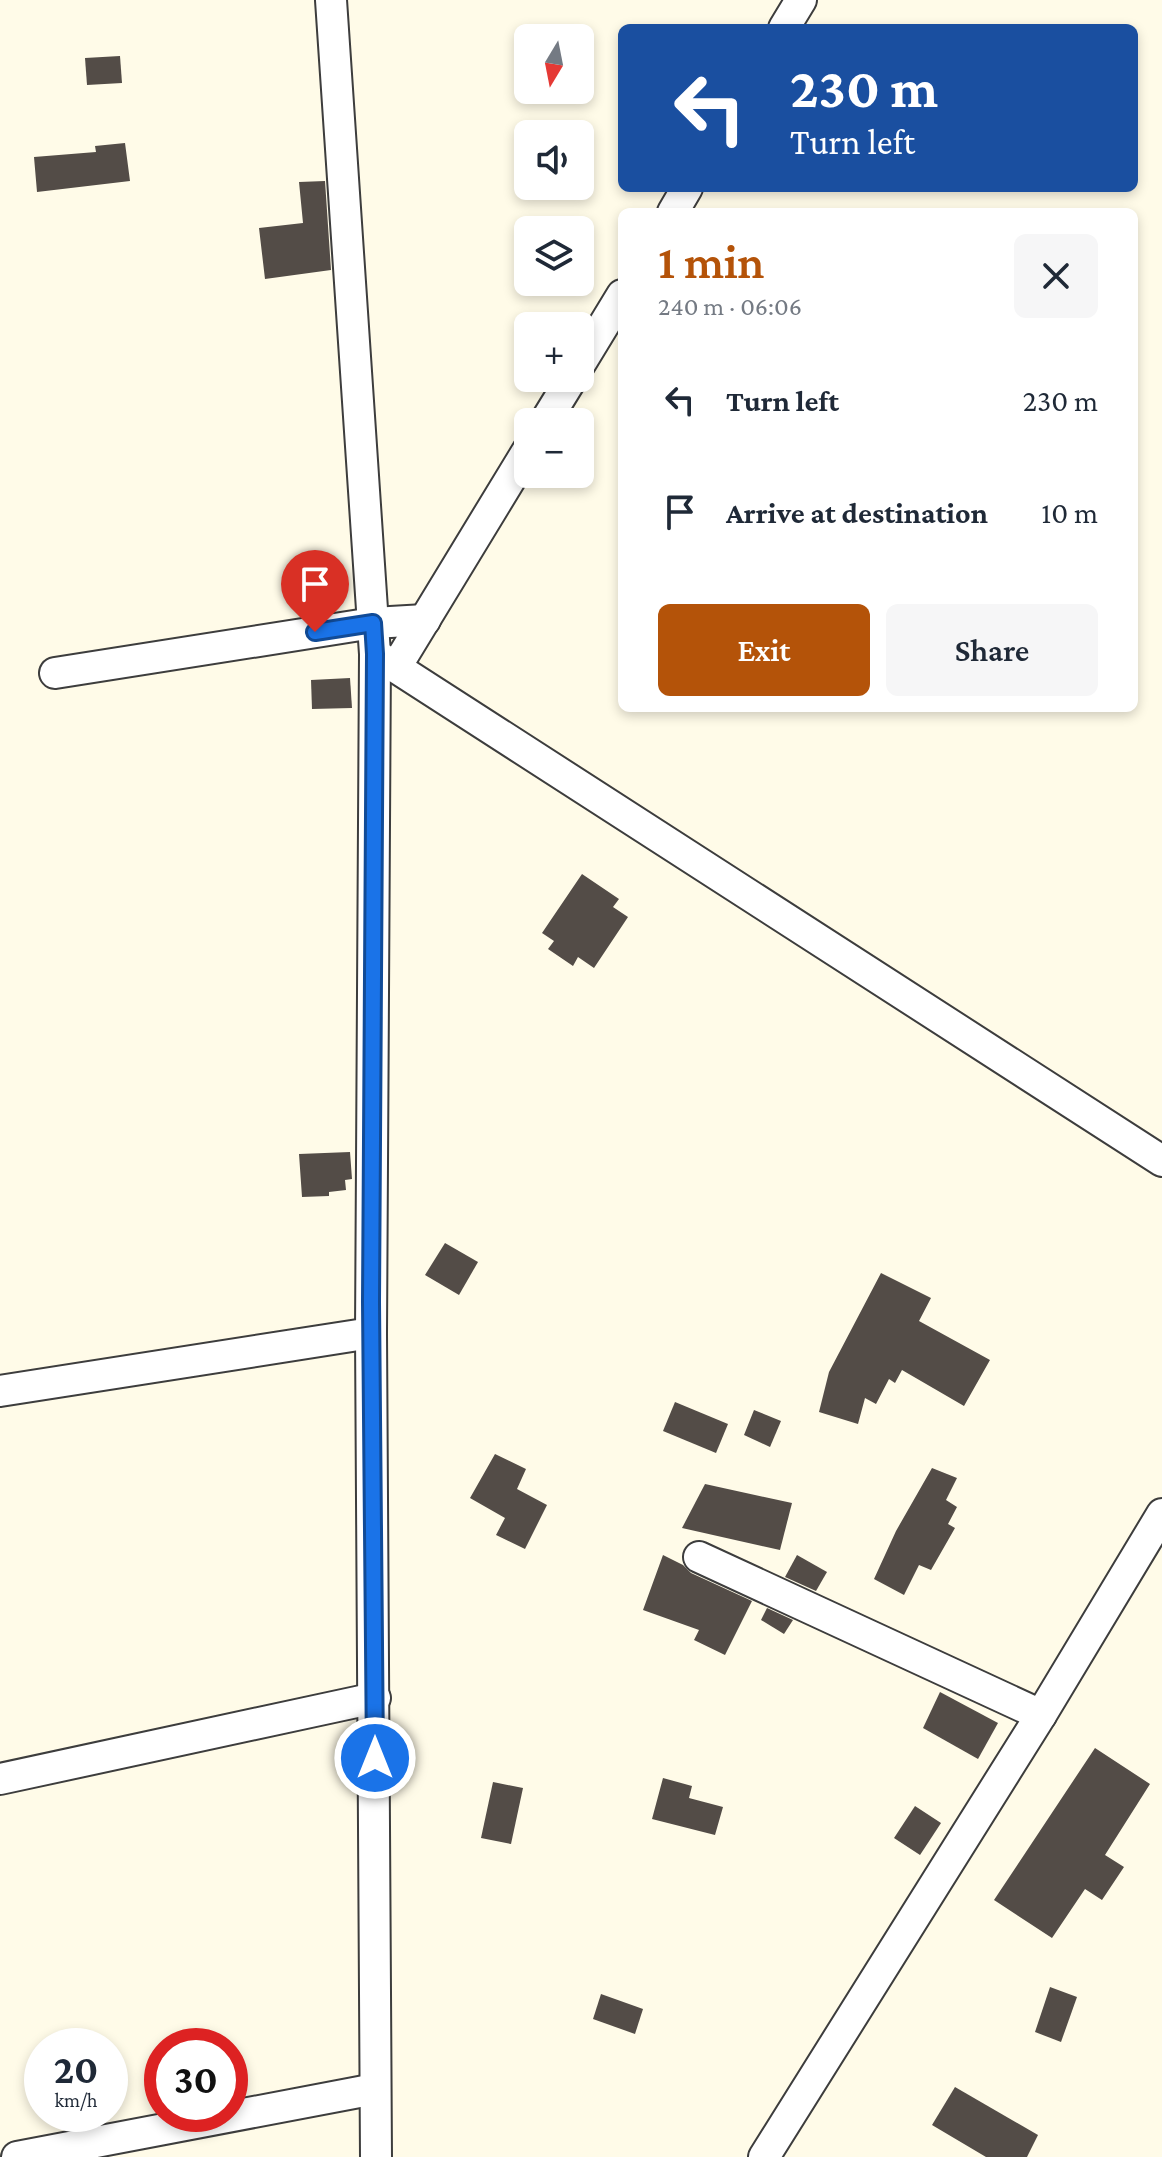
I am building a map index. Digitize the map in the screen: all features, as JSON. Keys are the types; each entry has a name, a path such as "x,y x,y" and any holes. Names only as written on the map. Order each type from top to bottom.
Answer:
{"street":[{"path":"331,0 373,623 386,660 371,1333 376,2157"},
{"path":"786,24 801,0"},
{"path":"594,341 618,302"},
{"path":"386,660 425,620 514,473"},
{"path":"55,673 373,623 425,620"},
{"path":"386,660 1162,1161"},
{"path":"0,1391 371,1333"},
{"path":"764,2157 1041,1715 1162,1514"},
{"path":"699,1557 1041,1715"},
{"path":"0,1779 375,1698"},
{"path":"17,2157 375,2089"}],"building":[{"path":"120,56 122,83 87,85 85,58"},
{"path":"125,143 130,181 37,192 34,157 96,152 95,146"},
{"path":"325,181 331,270 265,279 259,228 303,223 299,182"},
{"path":"350,678 352,708 312,709 311,680"},
{"path":"582,874 619,899 613,907 628,917 594,968 578,957 573,966 548,949 554,941 542,933"},
{"path":"350,1152 352,1179 345,1180 346,1190 329,1192 329,1196 302,1197 299,1154"},
{"path":"445,1243 478,1262 459,1295 425,1275"},
{"path":"881,1273 931,1298 919,1321 990,1360 964,1406 902,1370 895,1383 889,1379 876,1404 865,1398 858,1424 819,1412 829,1372"},
{"path":"675,1402 728,1424 716,1453 663,1431"},
{"path":"754,1410 781,1421 770,1447 744,1435"},
{"path":"495,1454 526,1469 517,1489 547,1505 525,1549 496,1535 505,1518 470,1498"},
{"path":"932,1468 957,1478 946,1500 957,1507 948,1524 955,1528 931,1570 919,1565 904,1595 874,1579 896,1531"},
{"path":"705,1484 792,1503 780,1550 682,1528"},
{"path":"663,1555 683,1565 691,1573 752,1601 725,1655 694,1640 699,1630 643,1610"},
{"path":"797,1555 827,1572 816,1591 785,1577"},
{"path":"767,1608 793,1620 784,1634 761,1620"},
{"path":"940,1692 998,1723 978,1759 923,1728"},
{"path":"1095,1748 1150,1784 1105,1855 1124,1867 1102,1900 1085,1889 1052,1938 994,1900"},
{"path":"663,1778 692,1786 689,1798 723,1807 715,1835 652,1819"},
{"path":"493,1782 523,1788 511,1844 481,1838"},
{"path":"915,1806 941,1823 920,1855 894,1838"},
{"path":"1050,1987 1077,1997 1061,2042 1035,2032"},
{"path":"601,1994 643,2009 635,2034 593,2019"},
{"path":"955,2087 1038,2135 1027,2157 986,2157 932,2125"}],"route":[{"path":"315,632 373,623 375,654 371,1302 375,1758"}]}
